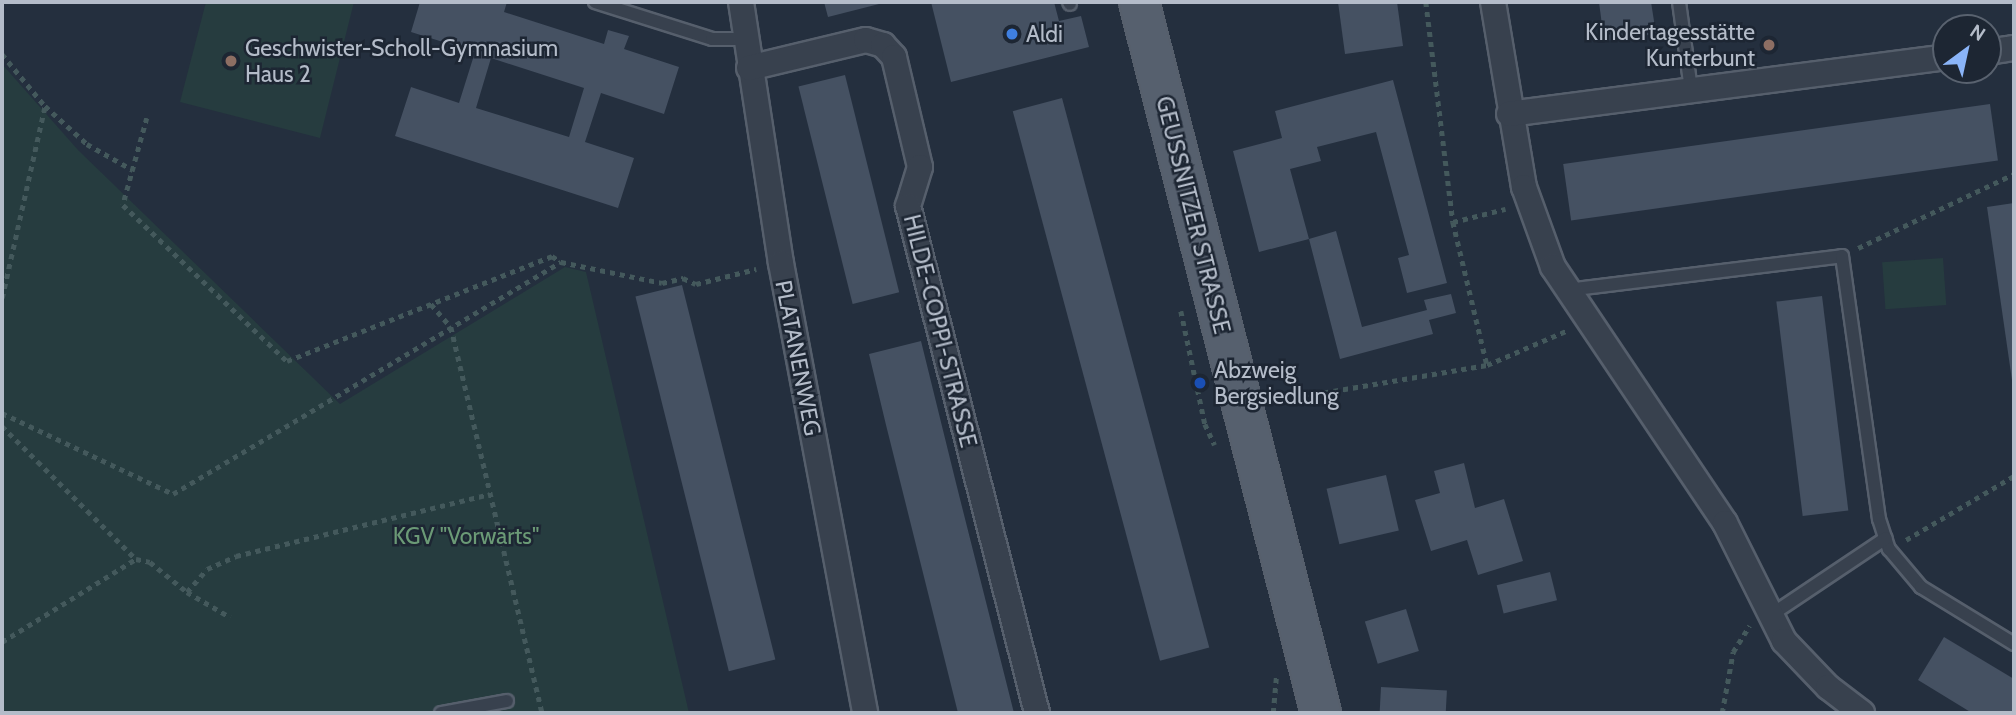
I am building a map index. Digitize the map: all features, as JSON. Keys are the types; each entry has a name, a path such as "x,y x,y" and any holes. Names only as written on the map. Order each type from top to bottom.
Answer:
{"main road":[{"name":"GEUSSNITZER STRASSE","path":"1139,2 1321,713"}],"street":[{"name":"PLATANENWEG","path":"741,2 781,263 865,713"},
{"path":"1493,2 1509,114 1530,202 1553,267 1587,323 1725,523 1784,641 1828,687 1863,713"},
{"name":"HILDE-COPPI-STRASSE","path":"749,68 866,40 883,45 894,57 920,167 908,205 1037,713"},
{"path":"1509,114 1932,59"}],"lane":[{"path":"595,2 712,39 745,39"},
{"path":"1679,2 1691,90"},
{"path":"1567,290 1842,256 1879,519 1887,544 1921,587 2014,644"},
{"path":"1771,615 1887,544"},
{"path":"441,713 507,701"}],"path":[{"path":"1426,2 1453,222 1487,365"},
{"path":"2,54 45,106 87,144 133,170"},
{"path":"2,298 45,106"},
{"path":"147,118 123,205 287,361 552,257 561,262 662,283 683,278 696,284 781,263"},
{"path":"1842,256 2014,174"},
{"path":"1453,222 1530,202"},
{"path":"2,413 173,494 561,262"},
{"path":"431,304 451,327 542,713"},
{"path":"1242,407 1487,365 1587,323"},
{"path":"2,426 136,559 150,562 187,592 230,617"},
{"path":"1887,544 2014,477"},
{"path":"187,592 207,569 236,556 490,494"},
{"path":"2,642 136,559"},
{"path":"1722,713 1728,665 1740,636 1771,615"}],"green space":[{"path":"206,2 354,2 320,138 180,102"},
{"name":"KGV \"Vorwärts\"","path":"2,64 78,150 340,404 565,267 586,272 689,713 2,713"},
{"path":"1943,258 1946,305 1885,309 1882,262"}],"building":[{"path":"420,2 507,2 504,12 604,44 608,30 629,36 624,49 679,67 664,114 601,93 585,142 634,158 618,208 395,136 411,87 459,103 475,52 411,32","holes":["491,58 584,88 569,137 476,108"]},
{"path":"824,2 883,2 883,3 828,17"},
{"name":"Aldi","path":"931,2 1054,2 1059,21 1081,16 1089,47 951,82"},
{"path":"1338,2 1397,2 1403,46 1345,54"},
{"path":"1599,2 1651,2 1656,34 1604,41"},
{"path":"845,75 899,292 853,304 798,87"},
{"path":"1393,80 1447,283 1407,293 1398,258 1409,255 1376,132 1317,147 1321,161 1290,169 1309,239 1259,252 1233,151 1282,138 1275,111"},
{"path":"1062,98 1209,648 1160,661 1013,111"},
{"path":"1990,104 1998,160 1571,220 1563,164"},
{"path":"2014,203 2014,387 2013,387 1987,207"},
{"path":"1336,231 1362,327 1427,310 1424,300 1451,294 1456,313 1429,320 1433,334 1340,359 1309,239"},
{"path":"682,285 775,660 729,671 635,297"},
{"path":"1822,296 1848,510 1803,516 1776,302"},
{"path":"921,341 1014,713 958,713 886,425 869,354"},
{"path":"1464,463 1475,508 1504,499 1523,561 1478,575 1467,540 1431,551 1415,500 1440,493 1434,471"},
{"path":"1386,475 1399,531 1339,544 1327,489"},
{"path":"1550,572 1557,600 1504,613 1497,585"},
{"path":"1406,609 1419,651 1378,664 1365,622"},
{"path":"1944,637 2014,679 2014,713 1972,713 1918,680"},
{"path":"1381,687 1447,690 1446,713 1380,713"}],"place":[{"name":"Aldi","path":"1012,34"},
{"name":"Kindertagesstätte Kunterbunt","path":"1769,45"},
{"name":"Geschwister-Scholl-Gymnasium Haus 2","path":"231,61"},
{"name":"Abzweig Bergsiedlung","path":"1200,383"}]}
